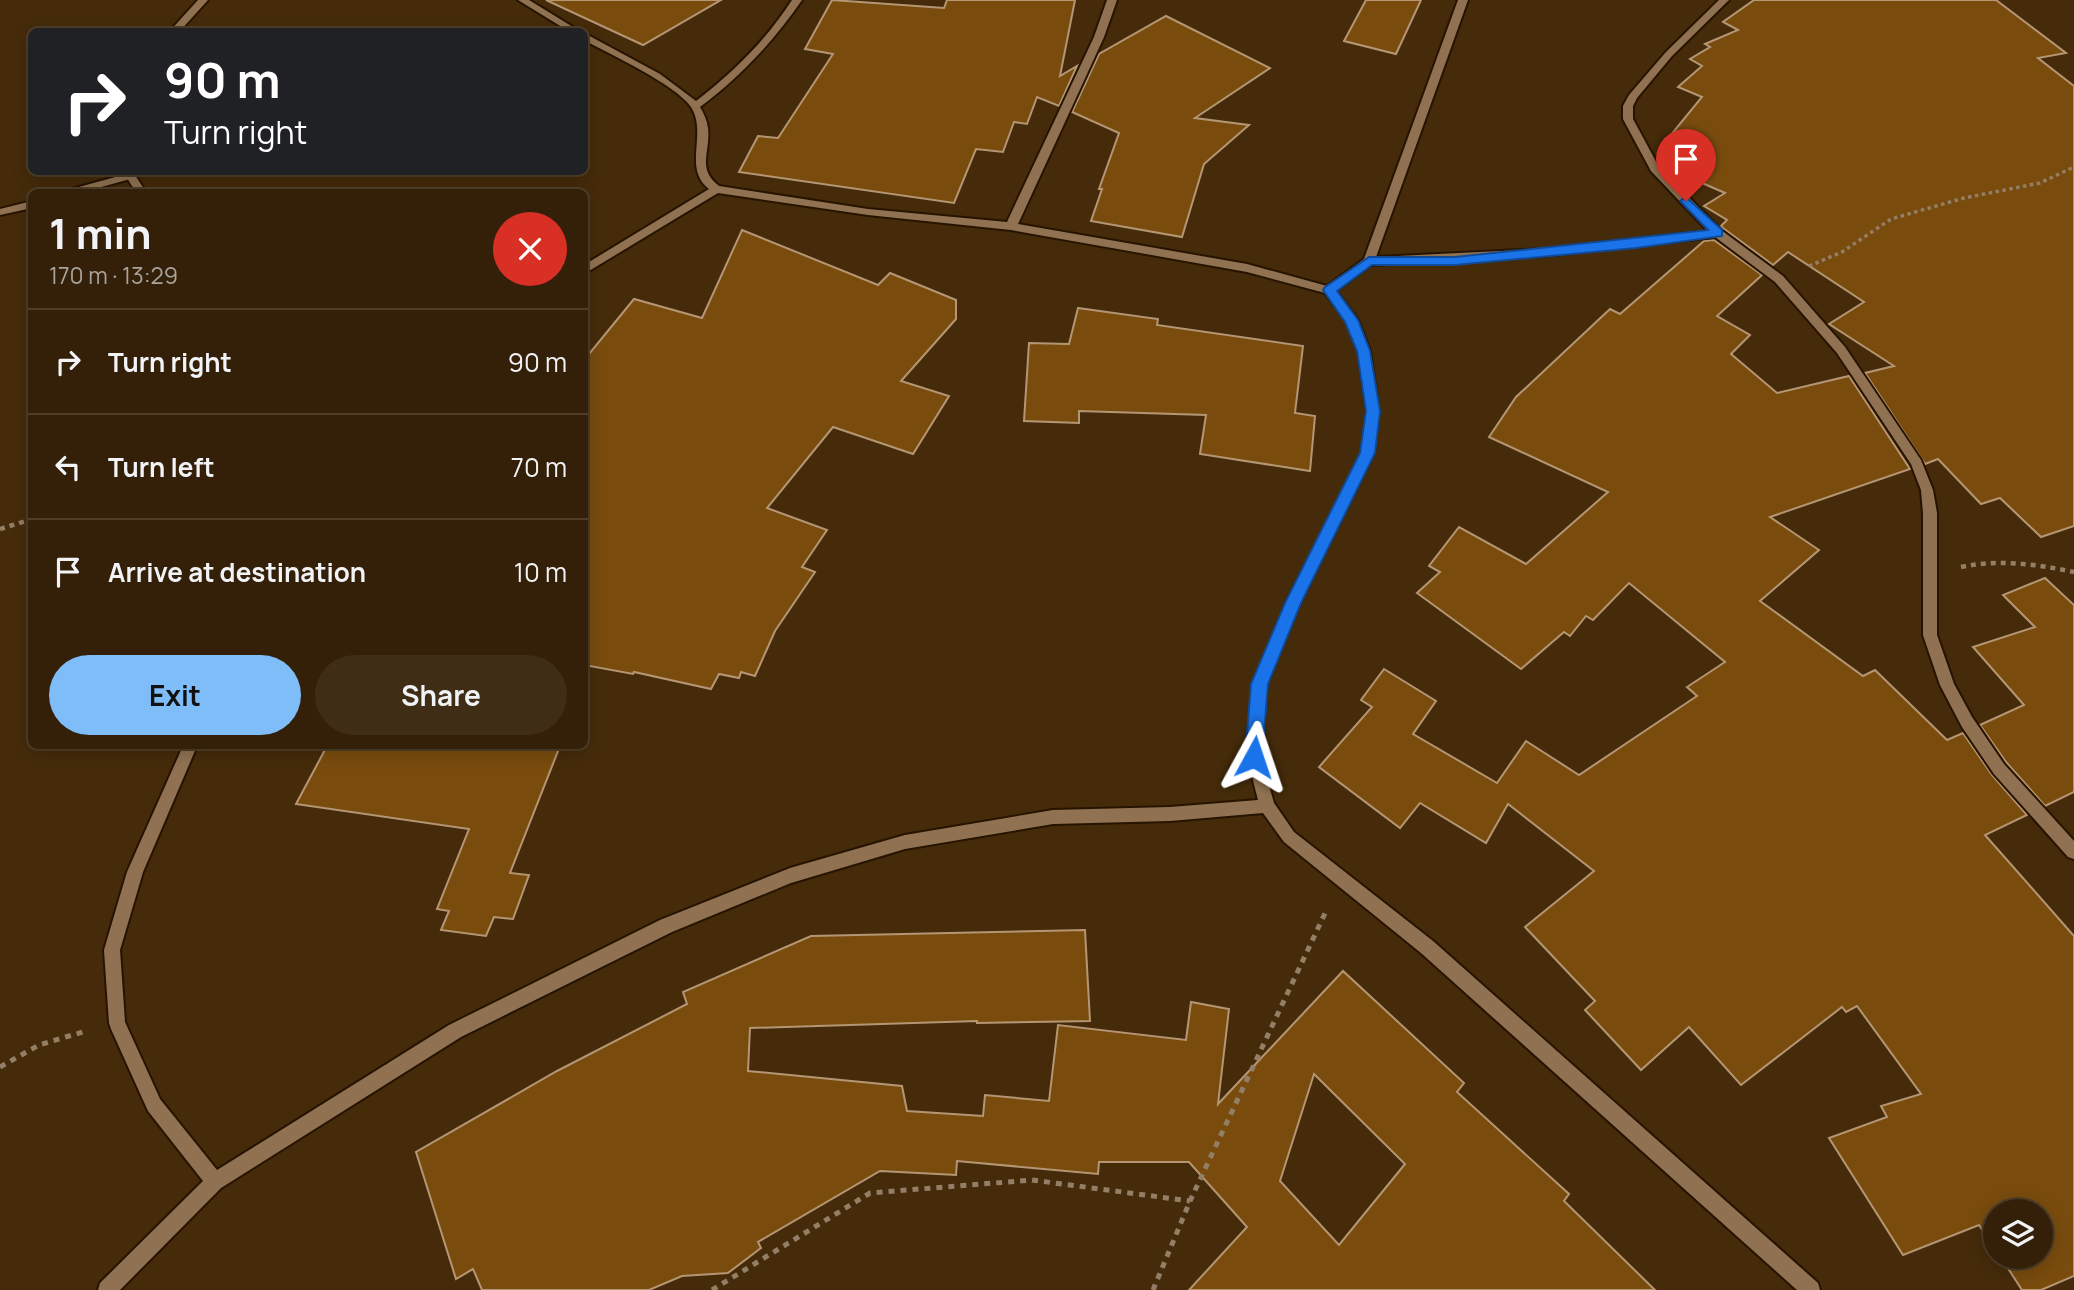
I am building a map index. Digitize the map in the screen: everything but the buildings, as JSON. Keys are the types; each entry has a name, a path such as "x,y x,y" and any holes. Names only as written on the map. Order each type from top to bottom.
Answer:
{"street":[{"path":"177,28 203,0"},
{"path":"523,0 570,28"},
{"path":"695,106 729,81 765,48 797,0"},
{"path":"1011,226 1099,37 1112,0"},
{"path":"1329,290 1369,261 1463,0"},
{"path":"1724,0 1669,54 1632,97 1628,106 1628,119 1656,169 1717,233 1779,279 1841,350 1917,463 1927,490 1930,513 1930,635 1947,685 1967,722 1999,769 2074,852"},
{"path":"588,38 655,73 695,106 705,131 699,174 704,183 716,189 868,212 1011,226 1247,268 1329,290 1352,320 1364,351 1373,411 1372,422 1368,453 1293,603 1259,684 1254,757 1267,806 1289,837 1427,947 1811,1290"},
{"path":"82,189 126,175"},
{"path":"588,268 716,189"},
{"path":"0,212 28,205"},
{"path":"1369,261 1455,261 1636,244 1717,233"},
{"path":"189,749 135,872 112,950 117,1023 154,1105 215,1182"},
{"path":"107,1290 215,1182 455,1031 666,926 790,876 905,842 1054,817 1170,814 1267,806"}],"path":[{"path":"1779,279 1842,252 1891,219 1964,198 2040,183 2074,167"},
{"path":"0,529 28,520"},
{"path":"1932,574 1992,560 2039,564 2074,572"},
{"path":"1153,1290 1190,1201 1341,881"},
{"path":"0,1067 38,1045 117,1023"},
{"path":"712,1290 870,1193 1032,1180 1190,1201"}],"route":[{"path":"1254,757 1259,684 1293,603 1368,453 1373,411 1364,351 1352,320 1329,290 1369,261 1455,261 1636,244 1717,233 1686,201"}]}
